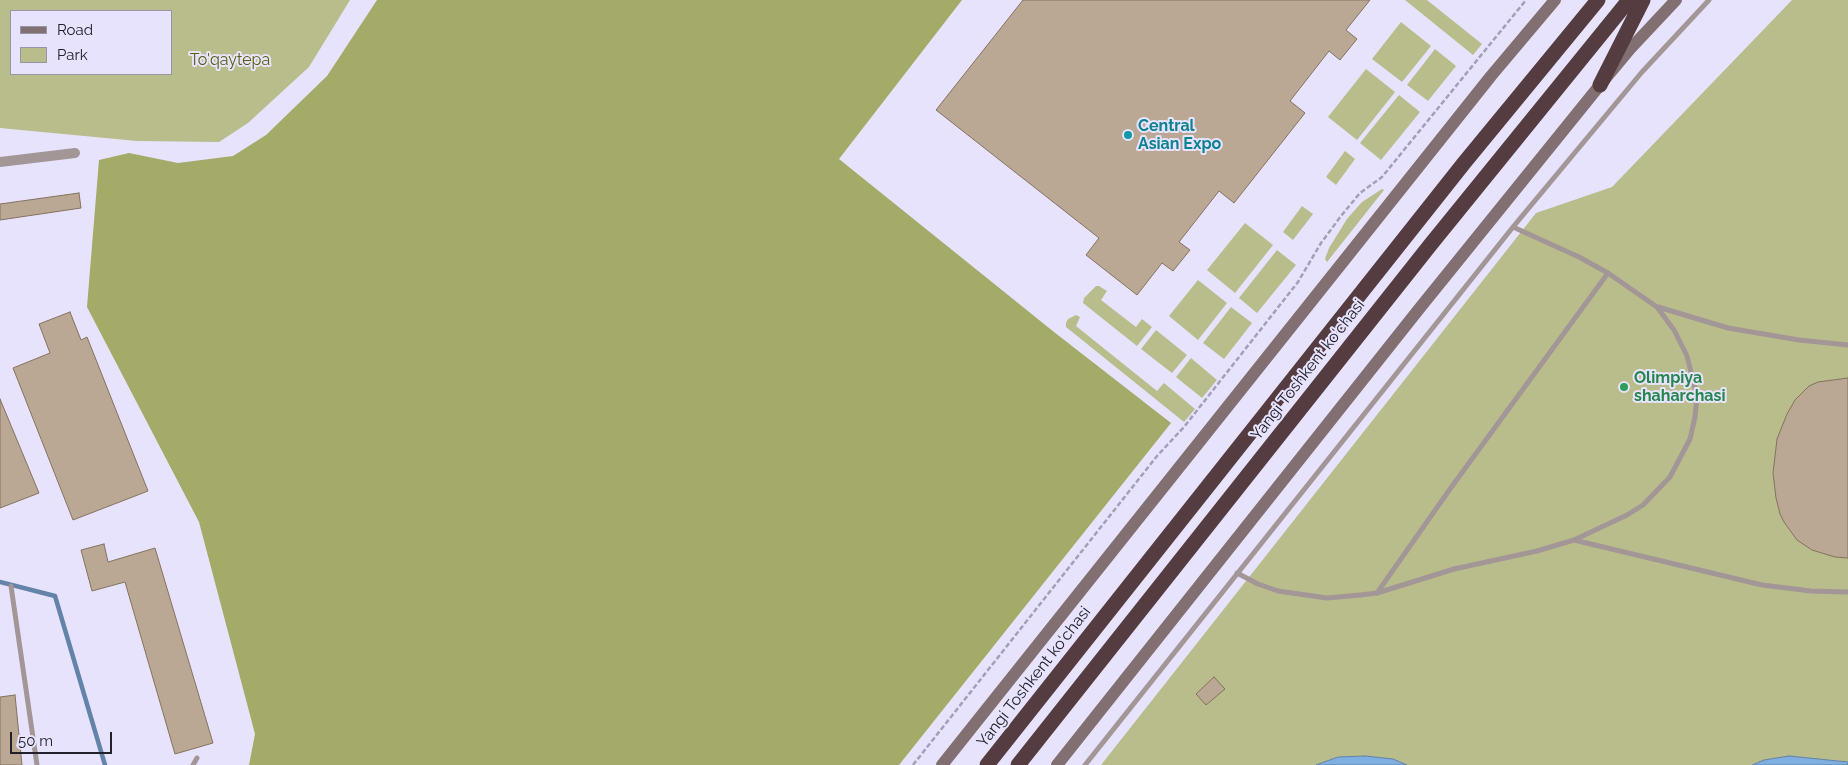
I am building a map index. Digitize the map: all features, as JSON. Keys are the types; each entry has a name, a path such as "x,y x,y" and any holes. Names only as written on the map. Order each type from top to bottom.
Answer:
{"highway":[{"path":"1558,48 1586,0"},
{"path":"1558,48 1598,0"},
{"name":"Yangi Toshkent ko‘chasi","path":"1018,765 1420,258 1629,0"},
{"path":"1600,85 1643,0"},
{"name":"Yangi Toshkent ko‘chasi","path":"987,765 1291,380 1558,48"}],"main road":[{"path":"942,765 1485,84 1555,0"},
{"path":"1057,765 1413,316 1600,85 1676,0"}],"street":[{"path":"0,162 75,153"}],"lane":[{"path":"1085,765 1513,227 1642,72 1709,0"},
{"path":"1513,227 1579,257 1608,273 1657,307 1728,328 1799,340 1848,345"},
{"path":"1377,592 1608,273"},
{"path":"1237,573 1258,584 1278,591 1313,597 1343,598 1377,592 1454,569 1536,551 1574,540 1610,524 1643,504 1670,477 1690,439 1697,396 1687,356 1674,330 1657,307"},
{"path":"1574,540 1762,585 1811,591 1848,592"},
{"path":"11,586 37,765"},
{"path":"193,765 197,758"}],"path":[{"path":"913,765 1157,456 1184,427 1298,282 1321,243 1341,216 1360,193 1382,177 1526,0"}],"green space":[{"name":"To'qaytepa","path":"0,0 350,0 309,67 248,123 219,142 137,141 0,128"},
{"path":"377,0 962,0 839,159 1054,332 1171,423 899,765 249,765 255,734 199,522 87,307 99,160 129,153 178,163 233,156 266,135 327,76"},
{"path":"1405,0 1427,0 1482,44 1473,55"},
{"name":"Olimpiya shaharchasi","path":"1792,0 1848,0 1848,765 1101,765 1536,213 1612,187"},
{"path":"1401,22 1431,46 1402,82 1372,59"},
{"path":"1435,49 1456,66 1428,101 1407,85"},
{"path":"1366,69 1395,92 1357,140 1328,117"},
{"path":"1399,95 1420,112 1381,160 1360,143"},
{"path":"1345,151 1355,159 1336,185 1326,177"},
{"path":"1382,189 1384,190 1327,262 1325,259 1329,248 1347,219 1362,202"},
{"path":"1302,206 1313,214 1293,240 1283,232"},
{"path":"1245,223 1273,245 1235,293 1207,270"},
{"path":"1277,250 1296,265 1257,313 1239,298"},
{"path":"1198,280 1227,303 1198,340 1169,316"},
{"path":"1096,286 1107,291 1101,300 1136,327 1142,319 1152,327 1137,346 1083,303 1084,298"},
{"path":"1231,307 1252,323 1224,359 1203,343"},
{"path":"1076,315 1080,317 1076,326 1157,391 1164,383 1195,409 1184,422 1066,327 1068,319"},
{"path":"1156,330 1187,355 1172,373 1141,349"},
{"path":"1191,358 1217,380 1202,398 1176,377"}],"water":[{"path":"1365,756 1393,759 1407,765 1316,765 1338,757"},
{"path":"1789,756 1848,762 1848,765 1752,765 1764,760"}],"building":[{"name":"Central Asian Expo","path":"1023,0 1370,0 1346,30 1357,39 1340,60 1329,51 1290,101 1305,113 1234,203 1219,191 1179,242 1190,250 1173,271 1162,263 1137,295 1086,255 1099,238 936,110"},
{"path":"79,193 81,208 0,220 0,204"},
{"path":"70,312 81,340 87,337 148,491 73,520 13,368 50,353 39,324"},
{"path":"1848,378 1848,558 1835,557 1812,550 1797,540 1780,514 1773,473 1777,439 1795,400 1809,386 1818,382"},
{"path":"0,399 39,493 0,508"},
{"path":"104,544 108,562 155,548 213,743 175,754 125,582 92,591 81,550"},
{"path":"1214,677 1225,689 1206,705 1196,694"},
{"path":"15,695 22,765 0,765 0,697"}],"waterway":[{"path":"0,582 55,596 105,765"}],"place":[{"name":"Central Asian Expo","path":"1128,135"},
{"name":"Olimpiya shaharchasi","path":"1624,387"}]}
